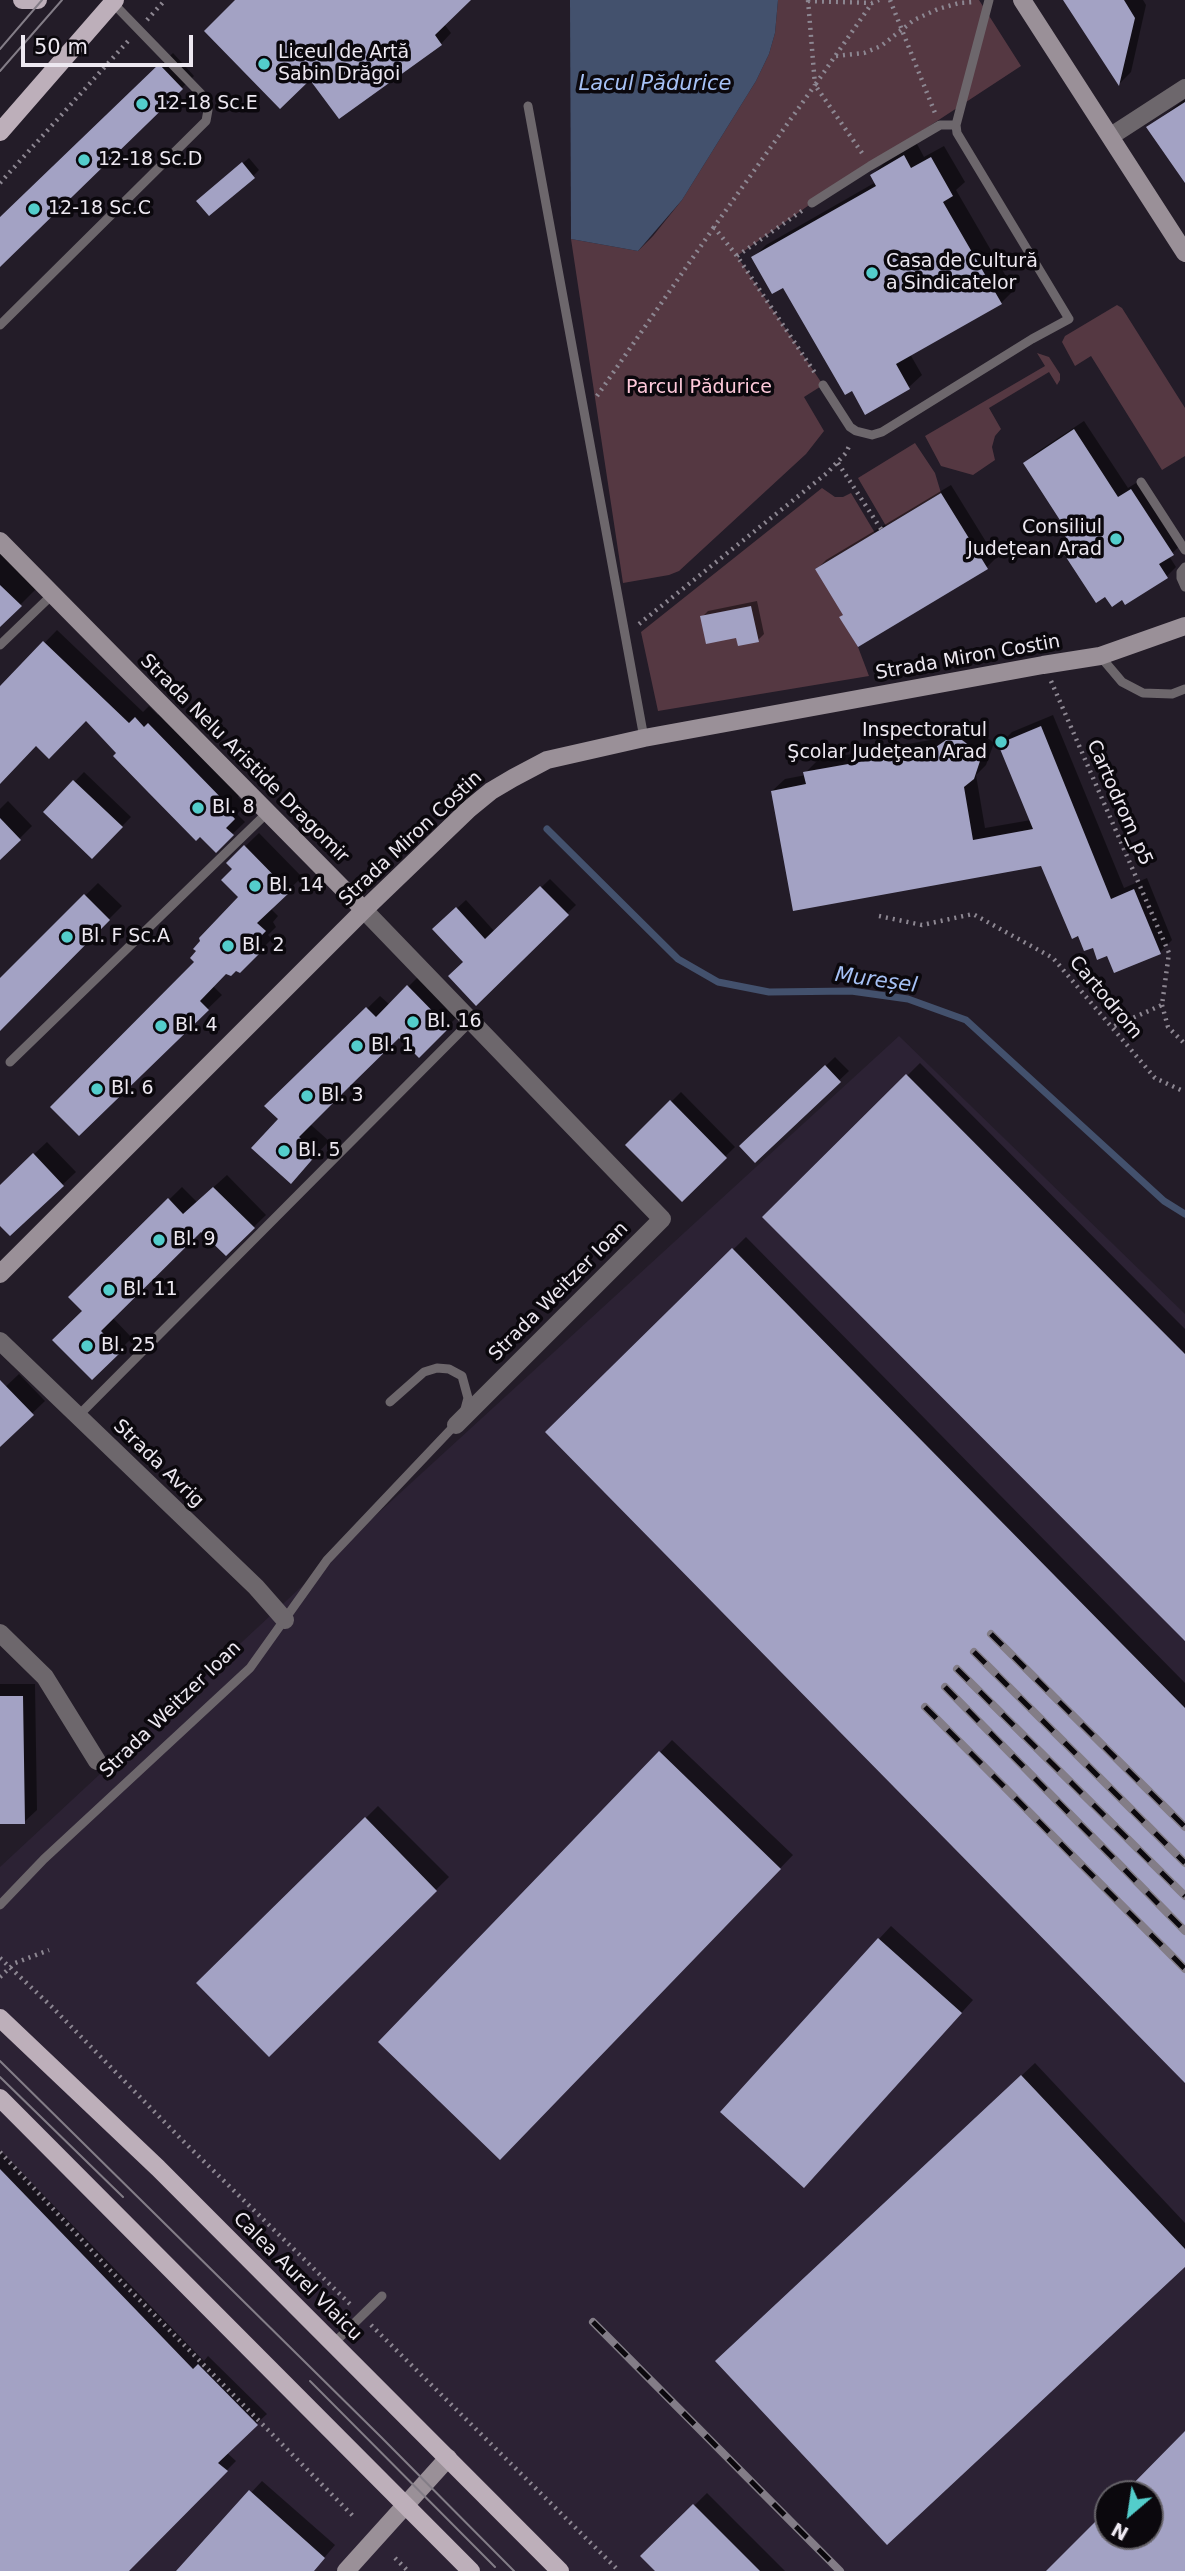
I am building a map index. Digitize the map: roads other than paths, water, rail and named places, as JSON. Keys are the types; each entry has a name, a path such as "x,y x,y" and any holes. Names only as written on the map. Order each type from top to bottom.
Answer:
{"main road":[{"path":"22,0 38,0"},
{"path":"1022,0 1185,253"},
{"path":"0,132 112,1"},
{"name":"Strada Nelu Aristide Dragomir","path":"0,541 364,910"},
{"name":"Strada Miron Costin","path":"0,1274 364,910 469,809 502,785 547,760 644,738 1100,656 1185,626"},
{"name":"Calea Aurel Vlaicu","path":"0,2018 158,2168 560,2571"},
{"path":"0,2098 471,2571"},
{"path":"346,2571 448,2458"}],"street":[{"path":"1111,136 1185,88"},
{"name":"Strada Nelu Aristide Dragomir","path":"364,910 662,1219"},
{"name":"Strada Weitzer Ioan","path":"456,1425 662,1219"},
{"name":"Strada Avrig","path":"0,1341 256,1587 285,1620"},
{"path":"0,1633 45,1677 97,1761"}],"lane":[{"path":"0,325 206,121 208,110 205,98 112,1"},
{"path":"823,385 850,427 872,435 882,432 1032,339 1069,320 960,142 956,125 989,1"},
{"path":"528,106 644,738"},
{"path":"812,203 940,125 956,125"},
{"path":"1141,482 1185,550"},
{"path":"1185,567 1181,578 1185,587"},
{"path":"0,645 53,594"},
{"path":"1100,656 1122,682 1143,693 1172,695 1185,689"},
{"path":"10,1062 268,812"},
{"path":"78,1416 471,1021"},
{"name":"Strada Weitzer Ioan","path":"0,1905 44,1859 250,1668 327,1560 456,1425 466,1410 467,1389 462,1376 437,1368 424,1372 390,1402"},
{"path":"334,2343 382,2296"}],"water":[{"name":"Lacul Pădurice","path":"570,0 778,0 775,33 769,54 756,81 682,200 638,251 571,239"}],"waterway":[{"name":"Mureșel","path":"547,829 678,959 718,982 769,992 851,991 908,999 966,1020 1164,1201 1185,1214"}],"tram line":[{"path":"0,49 42,0"},
{"path":"0,71 62,0"},
{"path":"0,2061 514,2571"},
{"path":"0,2077 123,2197"},
{"path":"310,2381 495,2567"}],"railway":[{"path":"991,1634 1185,1827"},
{"path":"974,1652 1185,1863"},
{"path":"957,1669 1185,1896"},
{"path":"945,1687 1185,1931"},
{"path":"925,1707 1185,1969"},
{"path":"593,2322 840,2571"}],"place":[{"name":"Liceul de Artă Sabin Drăgoi","path":"264,64"},
{"name":"12-18 Sc.E","path":"142,104"},
{"name":"12-18 Sc.D","path":"84,160"},
{"name":"12-18 Sc.C","path":"34,209"},
{"name":"Casa de Cultură a Sindicatelor","path":"872,273"},
{"name":"Consiliul Județean Arad","path":"1116,539"},
{"name":"Inspectoratul Şcolar Judeţean Arad","path":"1001,742"},
{"name":"Bl. 8","path":"198,808"},
{"name":"Bl. 14","path":"255,886"},
{"name":"Bl. F Sc.A","path":"67,937"},
{"name":"Bl. 2","path":"228,946"},
{"name":"Bl. 16","path":"413,1022"},
{"name":"Bl. 4","path":"161,1026"},
{"name":"Bl. 1","path":"357,1046"},
{"name":"Bl. 6","path":"97,1089"},
{"name":"Bl. 3","path":"307,1096"},
{"name":"Bl. 5","path":"284,1151"},
{"name":"Bl. 9","path":"159,1240"},
{"name":"Bl. 11","path":"109,1290"},
{"name":"Bl. 25","path":"87,1346"}],"park label":[{"name":"Parcul Pădurice","path":"699,388"}]}
